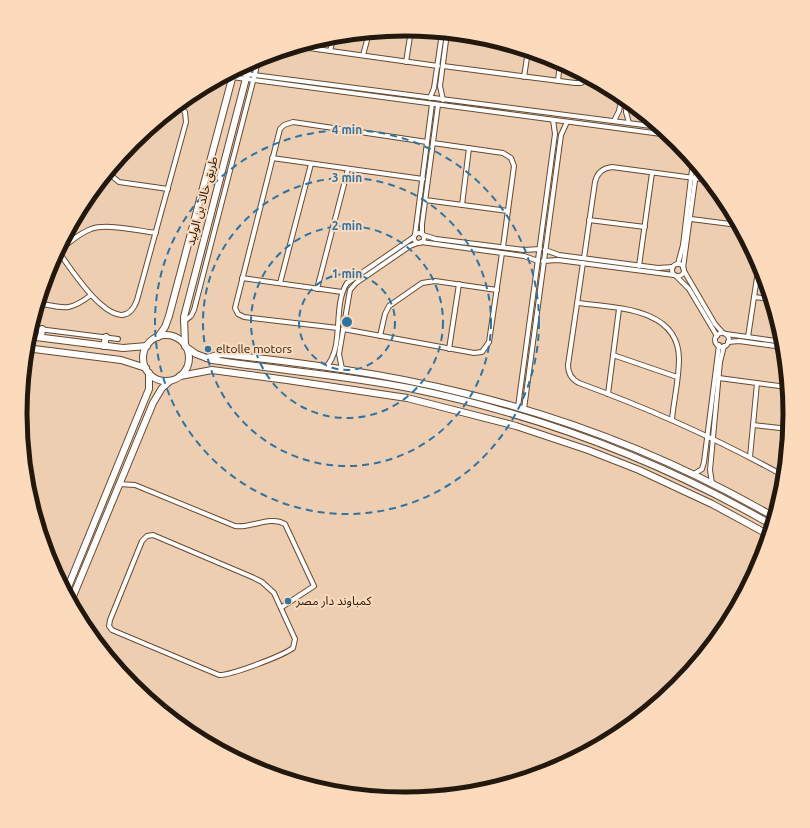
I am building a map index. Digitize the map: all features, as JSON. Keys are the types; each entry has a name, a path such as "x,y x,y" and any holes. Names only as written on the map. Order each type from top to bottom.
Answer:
{"main road":[{"name":"طريق خالد بن الوليد","path":"186,346 183,322 248,71"},
{"name":"طريق خالد بن الوليد","path":"158,337 165,327 169,316 232,78"},
{"path":"37,329 41,337"},
{"path":"35,336 104,346 131,348 147,346 158,337 170,336 176,338 186,346 207,358 408,388 512,414 592,440 694,484 767,522"},
{"path":"104,346 106,337"},
{"path":"67,353 70,348 69,341"},
{"path":"69,586 150,384 144,357 147,346"},
{"path":"180,376 188,363 186,346"},
{"path":"33,349 121,360 147,371 160,380 170,381"},
{"path":"207,358 221,354 342,370 411,381 521,408 614,440 694,474 769,514"},
{"path":"73,594 154,403 162,388 170,381 180,376 212,370 407,398 516,426 572,444 639,470 690,494 764,532"},
{"path":"144,399 154,403"},
{"path":"572,444 576,440 575,434"},
{"path":"588,450 588,444 592,440"}],"street":[{"path":"406,62 410,36"},
{"path":"363,55 368,38"},
{"path":"430,98 440,66 445,38"},
{"path":"330,51 332,43"},
{"path":"310,48 578,84 583,81"},
{"path":"524,77 527,56"},
{"path":"440,66 440,89 443,100"},
{"path":"183,322 191,316 194,310 256,67"},
{"path":"558,81 559,69"},
{"path":"246,77 254,74 443,100 649,126"},
{"path":"238,75 253,80 658,134"},
{"path":"374,96 375,90"},
{"path":"432,104 423,179 414,236 415,241 528,257 538,261"},
{"path":"614,121 620,104"},
{"path":"326,368 334,354 347,298 352,287 408,248 420,242 423,235 422,226 425,200 438,105"},
{"path":"626,108 628,123"},
{"path":"62,256 91,295 106,309 122,315 132,310 137,300 186,122 185,112 182,109"},
{"path":"515,115 516,109"},
{"path":"521,408 538,261 556,131 553,120"},
{"path":"607,127 608,120"},
{"path":"428,142 290,122 284,125 280,129 272,158 235,304 236,311 241,316 340,329 474,353 485,349 489,342 502,253"},
{"path":"521,408 544,261 559,150 562,132 567,122"},
{"path":"433,142 503,152 512,158 514,166 503,247"},
{"path":"462,205 469,148"},
{"path":"553,149 559,150"},
{"path":"272,158 423,179"},
{"path":"280,284 311,164"},
{"path":"701,179 612,167 601,171 595,182 569,372 576,381 708,435 778,473"},
{"path":"317,289 348,169"},
{"path":"544,261 556,259 662,268 673,267 678,264 683,245 692,169"},
{"path":"639,266 652,173"},
{"path":"545,250 584,261 680,276 684,270 697,174"},
{"path":"113,175 119,182 168,189"},
{"path":"425,200 508,211"},
{"path":"544,215 550,216"},
{"path":"691,219 731,224"},
{"path":"589,220 644,227"},
{"path":"68,244 86,231 94,228 103,227 156,233"},
{"path":"342,370 339,354 342,292 345,286 352,278 418,233 436,239 528,250 540,249"},
{"path":"678,264 684,270 713,321 729,339 728,342"},
{"path":"673,267 672,270 675,275 688,290 717,336 716,342 719,345 704,466 700,471 694,474"},
{"path":"748,337 757,277"},
{"path":"242,278 342,292"},
{"path":"380,336 385,314 389,306 422,283 435,281 497,290"},
{"path":"449,349 458,284"},
{"path":"43,305 68,308 77,305 91,295"},
{"path":"754,297 765,299"},
{"path":"578,303 649,315 668,329 678,350 677,377 672,419"},
{"path":"608,394 618,309"},
{"path":"37,328 118,339"},
{"path":"717,336 724,334 776,341"},
{"path":"712,483 710,470 719,378 724,346 728,342 742,341 777,346"},
{"path":"719,345 724,346"},
{"path":"613,355 677,377"},
{"path":"719,378 782,386"},
{"path":"750,457 757,383"},
{"path":"753,425 782,427"},
{"path":"119,484 135,485 235,526 246,527 274,521 285,524 314,586 282,607"},
{"path":"150,535 157,535 258,579 274,593 282,607 295,639 293,648 259,663 222,675 213,674 114,632 109,626 110,620 142,541 150,535"}],"place":[{"name":"eltolle motors","path":"208,349"},
{"name":"كمباوند دار مصر","path":"288,601"}]}
